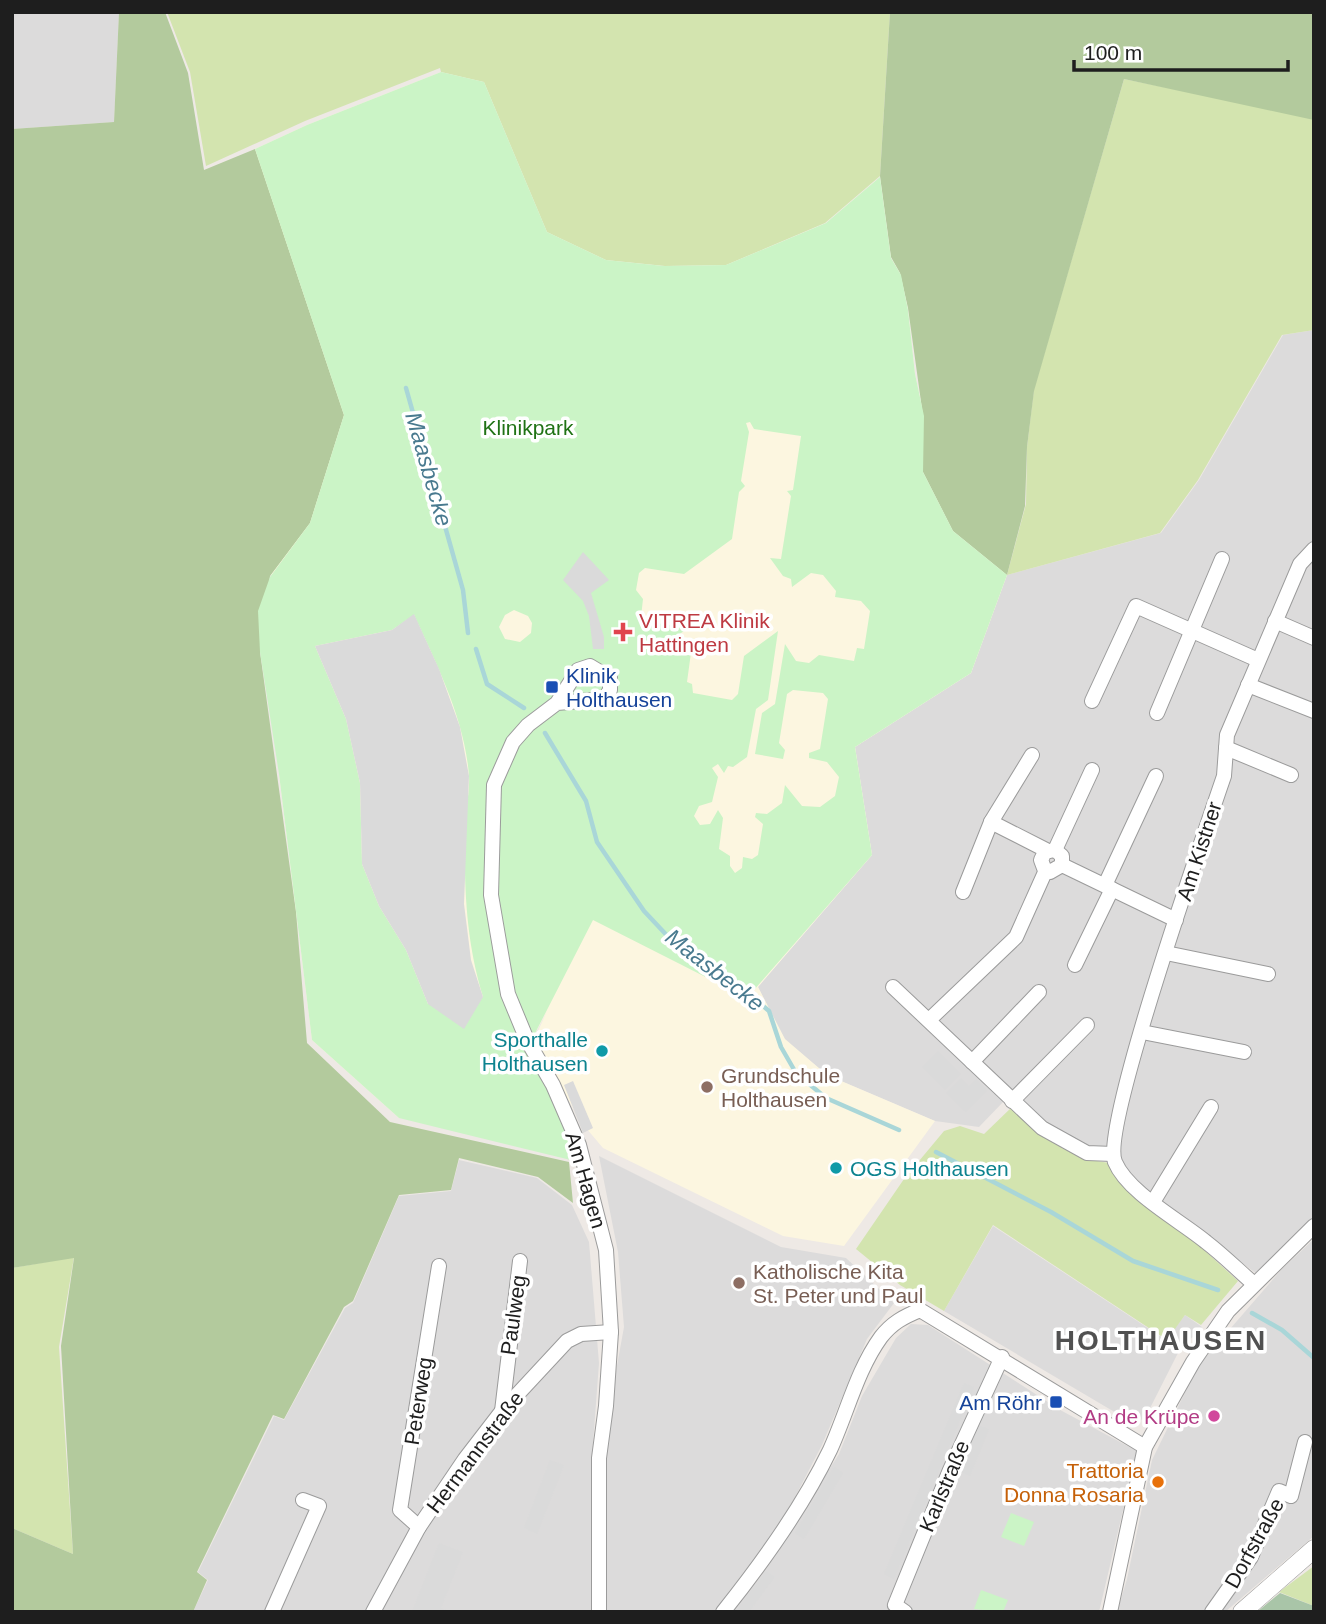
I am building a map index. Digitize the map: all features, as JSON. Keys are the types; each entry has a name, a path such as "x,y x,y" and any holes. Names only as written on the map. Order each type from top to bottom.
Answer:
{"street":[{"name":"Am Kistner","path":"1113,1154 1120,1115 1142,1032 1224,776 1227,735 1300,564 1314,549"},
{"path":"1157,713 1222,559"},
{"path":"1092,701 1136,607 1258,660"},
{"path":"1275,621 1314,638"},
{"path":"1248,685 1314,711"},
{"name":"Am Hagen","path":"557,703 528,725 513,742 494,785 491,895 508,994 579,1145 606,1250 611,1332 599,1458 598,1612"},
{"path":"1226,748 1291,775"},
{"path":"963,892 992,822 1032,755"},
{"path":"1046,870 1041,860 1052,850 1092,770"},
{"path":"1075,965 1156,776"},
{"path":"992,822 1062,856 1062,865 1055,872 1046,870"},
{"path":"1062,865 1176,920"},
{"path":"929,1020 1016,937 1046,870"},
{"path":"1166,953 1268,974"},
{"path":"893,987 1042,1128 1065,1144 1087,1153 1113,1154 1116,1165 1136,1189 1208,1243 1254,1284"},
{"path":"972,1062 1040,992"},
{"path":"1013,1101 1087,1025"},
{"path":"1142,1032 1244,1052"},
{"path":"1153,1202 1210,1107"},
{"path":"1110,1612 1145,1447 1193,1362 1228,1311 1314,1226"},
{"name":"Paulweg","path":"502,1411 520,1261"},
{"name":"Peterweg","path":"419,1527 400,1510 439,1266"},
{"path":"723,1612 755,1572 830,1450 853,1392 880,1338 897,1319 920,1310 1002,1357 1145,1447"},
{"name":"Hermannstraße","path":"373,1612 419,1527 502,1411 567,1341 581,1334 611,1332"},
{"name":"Karlstraße","path":"905,1612 895,1605 950,1470 1002,1357"},
{"name":"Dorfstraße","path":"1212,1612 1251,1557 1279,1491 1290,1496 1305,1442"},
{"path":"272,1612 318,1506 303,1500"},
{"path":"1242,1612 1314,1549"}],"shaded area":[{"path":"12,12 119,12 114,122 12,129"},
{"name":"Klinikpark","path":"441,72 484,82 547,232 606,260 664,266 726,265 826,223 880,177 891,258 901,275 915,374 924,416 923,472 953,531 1007,575 971,673 855,747 872,855 758,987 785,1039 827,1075 935,1121 844,1246 783,1236 603,1148 581,1122 534,1040 547,1011 527,1049 399,1118 312,1040 279,774 255,149 307,125"},
{"path":"1314,330 1314,1219 1258,1275 1138,1183 1119,1159 1086,1149 1005,1100 979,1127 935,1121 827,1075 784,1039 758,987 872,855 855,747 971,673 1007,575 1161,533 1199,480 1283,335"},
{"path":"583,552 609,580 591,593 604,637 604,649 593,649 589,616 583,601 563,580"},
{"path":"414,614 439,669 460,727 469,776 464,904 471,960 483,997 464,1029 428,1004 406,950 379,906 362,864 360,783 346,719 315,646 392,630"},
{"path":"938,1051 961,1074 945,1090 922,1067"},
{"path":"961,1078 969,1086 976,1079 987,1091 966,1112 946,1093"},
{"path":"573,1081 593,1128 583,1133 564,1085"},
{"path":"599,1156 781,1247 846,1258 894,1303 867,1339 822,1445 794,1499 751,1569 716,1612 606,1612 605,1460 610,1404 624,1327 618,1252"},
{"path":"459,1160 537,1178 572,1205 589,1242 599,1363 592,1457 591,1612 193,1612 208,1580 198,1572 274,1416 284,1420 345,1308 353,1303 399,1196 451,1191"},
{"path":"993,1226 1166,1340 1185,1315 1202,1327 1179,1351 1144,1420 1123,1417 944,1311"},
{"path":"1314,1239 1314,1536 1225,1612 1117,1612 1127,1579 1152,1460 1198,1366 1282,1269"},
{"path":"911,1324 928,1325 1062,1411 1137,1451 1099,1612 732,1612 761,1576 839,1454 862,1396 896,1338"},
{"path":"964,1383 974,1387 894,1579 884,1574"},
{"path":"978,1425 989,1429 970,1476 959,1471"},
{"path":"550,1460 564,1465 537,1534 524,1528"},
{"path":"834,1467 843,1473 804,1539 795,1533"},
{"path":"439,1543 463,1552 441,1608 451,1612 412,1612"},
{"path":"766,1571 775,1577 749,1612 735,1612"}],"green space":[{"path":"119,12 165,12 188,73 204,170 255,149 344,415 310,523 270,576 260,652 296,912 307,1043 390,1122 569,1162 573,1203 538,1177 459,1158 451,1190 399,1195 353,1301 344,1307 284,1419 273,1415 197,1572 207,1580 193,1612 12,1612 12,1528 73,1554 61,1346 74,1258 12,1268 12,129 114,122"},
{"path":"167,12 890,12 880,176 825,223 726,265 665,266 606,260 547,232 484,82 441,72 440,68 305,121 206,166 190,72"},
{"path":"890,12 1314,12 1314,120 1124,79 1034,391 1027,447 1025,506 1007,575 953,531 923,472 923,416 908,308 900,273 891,257 880,176"},
{"name":"Klinikpark","path":"441,72 484,82 547,232 606,260 664,266 726,265 826,223 880,177 891,258 901,275 915,374 924,416 923,472 953,531 1007,575 971,673 855,747 872,855 747,998 593,920 527,1049 570,1125 579,1162 399,1118 312,1040 279,774 260,652 258,611 270,577 310,523 344,415 255,149 307,125","holes":["750,422 754,429 801,436 793,490 787,491 791,496 781,559 770,558 783,576 791,579 792,587 811,573 823,575 836,591 835,597 861,601 870,611 864,649 857,648 854,661 819,655 809,663 796,661 785,644 775,704 762,713 755,754 783,759 785,750 779,743 787,694 793,690 823,693 828,699 820,749 809,753 809,758 827,762 839,777 835,796 820,807 802,806 785,785 782,803 767,814 756,813 755,817 763,824 758,855 752,859 743,857 742,868 735,873 730,866 730,856 719,849 723,818 718,810 710,824 700,825 694,816 699,806 712,802 718,777 712,768 718,764 724,773 728,766 733,767 747,757 756,709 768,700 778,631 744,656 738,694 732,700 693,693 692,684 687,682 693,638 684,646 677,636 688,628 644,621 641,617 643,599 636,590 639,573 645,568 684,574 732,539 739,492 745,486 741,481 749,432 746,423","514,610 528,616 532,623 531,633 520,642 505,639 499,627 505,615","414,615 449,693 462,734 469,776 465,829 467,914 483,997 428,1004 406,950 379,906 362,864 360,783 346,719 315,646 392,630"]},
{"path":"1124,79 1311,117 1314,120 1314,330 1282,335 1198,480 1160,533 1007,575 1026,504 1027,447 1034,389"},
{"path":"1012,1107 1062,1148 1085,1159 1109,1163 1238,1281 1201,1325 1185,1315 1167,1340 993,1225 944,1311 900,1285 856,1249 904,1179 944,1131 960,1126 984,1134"},
{"path":"74,1257 59,1347 73,1554 12,1528 12,1268"},
{"path":"1011,1513 1034,1522 1024,1546 1001,1537"},
{"path":"1314,1566 1314,1606 1279,1592"},
{"path":"981,1590 1008,1600 1003,1612 974,1609"},
{"path":"1280,1593 1314,1606 1314,1612 1257,1612"}],"waterway":[{"name":"Maasbecke","path":"406,388 463,590 468,633"},
{"name":"Maasbecke","path":"476,649 487,684 524,708"},
{"name":"Maasbecke","path":"545,733 586,801 597,842 644,911 674,943 708,959 769,1011 781,1047 796,1073 826,1098 899,1130"},
{"name":"Maasbecke","path":"936,1152 1051,1212 1133,1261 1218,1290"},
{"name":"Maasbecke","path":"1252,1313 1282,1330 1314,1358"}],"place":[{"name":"VITREA Klinik Hattingen","path":"623,632"},
{"name":"Klinik Holthausen","path":"552,687"},
{"name":"Sporthalle Holthausen","path":"602,1051"},
{"name":"Grundschule Holthausen","path":"707,1087"},
{"name":"OGS Holthausen","path":"836,1168"},
{"name":"Katholische Kita St. Peter und Paul","path":"739,1283"},
{"name":"Am Röhr","path":"1056,1402"},
{"name":"An de Krüpe","path":"1214,1416"},
{"name":"Trattoria Donna Rosaria","path":"1158,1482"}],"district":[{"name":"HOLTHAUSEN","path":"1161,1340"}]}
